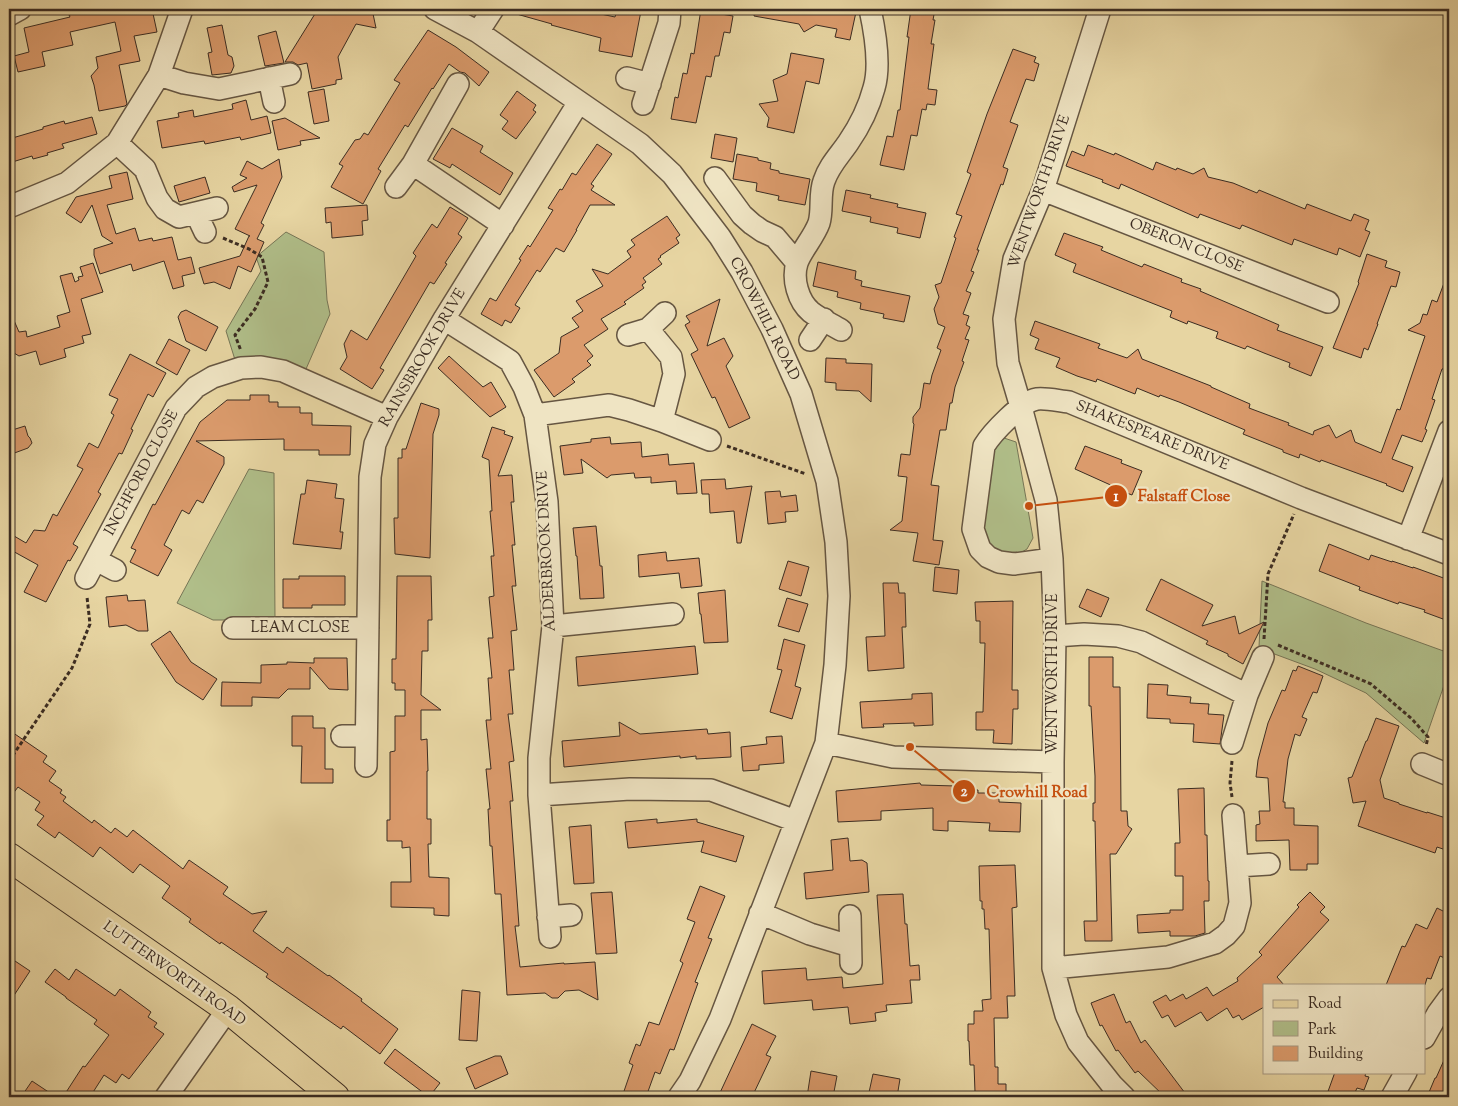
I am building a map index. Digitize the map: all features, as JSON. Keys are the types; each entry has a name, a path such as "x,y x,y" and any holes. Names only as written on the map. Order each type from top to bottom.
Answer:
{"main road":[{"name":"LUTTERWORTH ROAD","path":"9,857 228,1009 334,1097"}],"street":[{"path":"9,15 20,9"},
{"path":"9,207 67,183 117,143 159,75 182,9"},
{"name":"CROWHILL ROAD","path":"435,9 478,32 640,144 672,174 720,237 742,272 772,329 801,394 827,481 836,542 839,596 835,665 826,743 720,1019 690,1081 679,1097"},
{"path":"478,32 493,9"},
{"path":"643,104 669,23 670,9"},
{"path":"810,340 832,325 811,312 800,297 795,281 797,263 819,222 823,183 834,160 853,135 866,110 875,86 875,32 870,9"},
{"name":"WENTWORTH DRIVE","path":"1100,9 1043,190 1014,259 1004,319 1008,363 1046,500 1052,559 1055,636 1052,762 1053,968 1066,1015 1078,1042 1112,1085 1124,1097"},
{"path":"159,75 184,83 220,89 290,74"},
{"path":"268,78 274,102"},
{"path":"628,78 650,84"},
{"path":"396,187 413,164 458,84"},
{"name":"RAINSBROOK DRIVE","path":"366,766 370,477 375,444 387,417 444,318 579,102"},
{"path":"117,143 145,169 157,198 165,209 179,217 200,222 217,208"},
{"path":"413,164 503,224"},
{"path":"715,178 742,215 757,228 775,237 797,263"},
{"name":"OBERON CLOSE","path":"1043,190 1328,302"},
{"path":"662,421 674,374 671,357 638,332 665,313"},
{"name":"ALDERBROOK DRIVE","path":"444,318 510,361 524,387 535,415 547,502 554,626 540,758 539,796 549,927 571,915"},
{"name":"INCHFORD CLOSE","path":"86,578 176,408 196,387 213,377 241,368 261,367 283,370 387,417"},
{"name":"SHAKESPEARE DRIVE","path":"1021,407 1036,399 1069,402 1301,498 1449,554"},
{"path":"535,415 609,405 662,421 710,440"},
{"path":"1021,407 990,437 984,446 974,528 980,549 988,557 999,562 1014,564 1052,559"},
{"path":"1408,539 1449,431"},
{"path":"96,560 115,570"},
{"path":"554,626 663,609"},
{"name":"LEAM CLOSE","path":"233,628 368,628"},
{"path":"1055,636 1110,635 1141,642 1247,695"},
{"path":"1232,743 1247,695 1263,658"},
{"path":"342,736 366,736"},
{"path":"826,743 893,757 1052,762"},
{"path":"1422,764 1449,775"},
{"path":"539,796 630,789 711,790 796,821"},
{"path":"1053,968 1168,957 1215,943 1226,935 1234,926 1240,903 1233,816"},
{"path":"1236,866 1269,864"},
{"path":"760,913 810,934 850,954 850,916"},
{"path":"1426,1034 1449,998"},
{"path":"166,1097 228,1009"},
{"path":"1392,1097 1405,1074"}],"path":[{"path":"200,222 262,257 268,282 255,309 235,335 246,368"},
{"path":"710,440 827,481"},
{"path":"1301,498 1268,574 1264,639 1371,684 1412,719 1428,737 1422,764"},
{"path":"9,761 72,668 90,624 86,578"},
{"path":"1232,743 1230,783 1233,816"}],"green space":[{"path":"286,232 324,252 327,300 330,314 306,369 284,364 236,363 226,331 261,271 256,257"},
{"path":"1004,438 1016,442 1033,538 1027,549 1017,555 999,555 987,546 983,531 991,450 998,440"},
{"path":"249,469 274,473 275,620 213,620 177,603"},
{"path":"1262,581 1366,623 1449,653 1449,671 1424,743 1366,693 1315,669 1259,647"}],"building":[{"path":"96,9 152,9 157,32 134,36 140,61 119,65 127,104 99,111 91,76 98,68 96,57 121,51 115,22 70,32 73,45 42,52 45,66 18,72 14,56 29,52 24,28"},
{"path":"318,9 372,9 376,28 356,24 338,57 342,79 336,80 336,84 312,89 307,63 298,65 293,62 285,62"},
{"path":"513,9 583,9 615,17 617,9 641,11 632,57 599,51 601,38 513,13"},
{"path":"701,9 722,9 721,14 733,16 730,33 724,32 719,56 715,56 711,77 706,76 696,123 671,119 675,97 678,98 683,73 687,74 691,53 694,54"},
{"path":"755,9 841,9 856,12 850,40 835,37 837,29 816,25 804,32 799,24 754,16"},
{"path":"911,9 935,9 931,44 934,44 928,89 937,90 935,105 927,104 926,110 922,109 917,136 911,135 904,170 880,165 887,136 893,137 898,110 900,110"},
{"path":"222,25 228,55 232,57 234,66 231,73 212,75 208,53 212,52 207,28"},
{"path":"428,30 456,47 489,72 479,86 465,73 460,72 449,64 408,127 405,125 378,169 381,171 363,204 331,187 343,166 339,164 355,140 360,139 364,133 368,135 400,83 394,80"},
{"path":"276,31 284,63 265,66 258,36"},
{"path":"1013,49 1036,57 1034,62 1039,64 1034,81 1026,79 1010,122 1018,125 1003,167 1008,169 977,250 979,250 971,271 974,272 966,291 971,293 963,314 969,316 966,325 970,327 965,339 969,340 952,403 950,403 946,430 940,430 931,485 939,486 933,540 943,541 939,565 913,561 918,533 890,530 902,521 907,477 898,476 901,454 910,455 914,424 913,417 920,408 924,383 930,384 941,350 937,348 945,327 938,324 934,309 939,297 935,285 941,283 956,238 954,237 962,216 956,214 971,174 967,172 987,114"},
{"path":"791,53 824,59 819,84 806,81 794,133 767,127 769,118 759,104 778,101 773,80 787,74"},
{"path":"324,89 329,121 314,124 308,92"},
{"path":"517,91 536,105 533,110 536,112 516,139 502,129 508,121 500,115"},
{"path":"246,100 251,120 267,116 271,133 241,140 240,137 205,144 204,141 162,148 157,121 179,117 178,113 193,110 194,117 233,109 232,104"},
{"path":"92,117 97,134 62,144 64,148 47,153 48,155 33,159 32,156 9,163 9,139 64,121 65,124"},
{"path":"285,118 320,138 300,141 301,145 278,150 272,121"},
{"path":"452,128 483,146 480,152 513,173 500,195 452,164 450,168 433,159"},
{"path":"715,134 737,138 733,162 711,158"},
{"path":"597,144 612,154 591,184 594,186 591,190 615,205 590,205 564,252 556,248 540,272 537,270 515,305 520,308 511,323 505,320 502,326 481,314 490,298 496,301 521,260 519,259 528,245 530,247 553,210 548,208 560,189 562,190 572,173 576,175"},
{"path":"1088,145 1114,155 1115,153 1153,170 1156,162 1193,174 1204,168 1208,177 1233,183 1257,193 1259,190 1305,209 1307,204 1351,221 1354,214 1369,220 1365,230 1370,232 1360,257 1339,248 1337,255 1294,239 1292,245 1242,225 1240,229 1200,214 1198,218 1121,184 1119,189 1102,182 1103,180 1066,166 1072,151 1084,156"},
{"path":"737,154 758,158 758,160 771,163 770,169 779,171 779,173 810,179 805,205 778,200 779,196 756,191 757,183 733,179"},
{"path":"279,159 282,177 261,223 264,225 257,239 264,242 251,272 238,266 230,289 214,282 204,284 199,268 240,256 250,236 235,229 257,185 234,192 232,187 247,178 240,175 247,161 262,169"},
{"path":"127,172 133,199 107,205 116,234 135,228 139,241 152,238 153,241 172,237 178,260 191,257 195,273 182,276 184,286 173,289 164,261 133,271 131,264 100,274 94,249 113,243 102,236 92,205 81,223 66,213 76,197 112,188 109,176"},
{"path":"205,177 210,193 179,202 174,186"},
{"path":"846,190 871,195 870,198 898,204 897,207 926,213 920,238 897,233 898,228 870,222 871,217 842,211"},
{"path":"367,205 368,220 362,221 363,235 332,238 331,222 326,223 325,208"},
{"path":"450,207 468,218 458,234 462,237 434,284 430,282 380,368 384,370 372,389 340,369 347,357 344,344 351,330 367,340 416,256 413,253 432,224 437,228"},
{"path":"667,216 680,235 676,238 679,243 660,256 658,259 662,264 643,278 646,282 642,285 644,288 624,302 626,304 601,319 608,329 584,345 593,356 587,361 591,365 572,379 575,382 554,397 534,370 559,353 561,337 579,327 572,318 583,311 576,301 603,286 592,269 608,274 631,257 627,251 635,245 631,240"},
{"path":"1064,233 1103,247 1101,250 1142,267 1144,264 1182,279 1181,282 1201,289 1200,291 1279,325 1277,330 1323,347 1311,376 1289,367 1290,363 1247,346 1245,349 1216,338 1218,332 1188,321 1187,324 1170,317 1172,311 1073,272 1076,264 1055,255"},
{"path":"1367,254 1387,261 1385,267 1400,272 1396,287 1391,286 1368,350 1364,348 1361,358 1333,348 1359,283"},
{"path":"818,262 856,271 855,279 862,281 861,286 910,296 904,322 883,318 884,314 860,309 861,303 837,297 838,292 813,286"},
{"path":"93,263 103,292 81,299 91,334 82,336 84,343 64,349 66,357 40,365 36,351 19,356 9,350 9,309 19,332 26,331 27,337 60,327 57,316 70,312 60,276 72,273 75,282 79,280 78,277 83,276 80,267"},
{"path":"1447,275 1449,275 1449,351 1432,399 1435,400 1425,429 1427,430 1422,442 1402,435 1392,459 1413,467 1403,492 1387,484 1321,460 1320,462 1300,454 1299,458 1283,452 1283,450 1243,434 1245,430 1160,395 1159,397 1137,388 1135,394 1097,379 1096,382 1077,376 1056,367 1060,358 1035,349 1039,339 1030,335 1035,321 1100,344 1098,348 1127,358 1138,349 1142,359 1211,386 1250,404 1249,408 1289,423 1288,425 1313,435 1314,431 1329,425 1336,438 1351,430 1355,442 1381,453 1397,409 1400,410 1425,336 1408,330 1420,323 1423,314 1427,315 1432,300 1437,302"},
{"path":"720,299 707,346 724,338 733,356 726,366 750,418 729,428 715,397 712,398 691,354 698,350 685,325 690,322 686,316"},
{"path":"186,310 218,327 206,351 186,341 178,317 181,312"},
{"path":"169,339 190,350 177,375 156,363"},
{"path":"130,354 166,373 153,397 148,394 131,429 133,430 122,454 119,453 98,492 101,494 73,544 78,547 70,561 68,560 46,602 24,592 38,565 9,549 9,533 26,543 34,530 45,531 53,514 57,516 83,469 77,466 89,443 98,448 114,415 111,413 118,399 109,395"},
{"path":"449,356 483,387 491,382 506,407 490,417 438,368"},
{"path":"826,358 846,359 846,363 872,364 871,402 859,391 836,390 836,383 825,382"},
{"path":"250,395 269,395 269,402 278,402 278,407 300,407 300,413 312,413 312,425 351,426 350,455 319,455 319,450 284,450 284,439 196,441 224,457 224,464 203,503 197,500 189,514 182,510 164,545 172,550 158,576 130,562 136,550 131,548 153,504 155,505 200,422 227,400 250,400"},
{"path":"421,403 439,409 433,434 430,558 395,554 394,518 398,518 398,458 402,458 402,449 406,449"},
{"path":"25,426 32,443 28,448 9,455 9,431"},
{"path":"492,427 505,431 504,434 513,437 498,476 512,475 514,502 511,502 515,545 512,545 516,586 512,586 517,630 511,631 514,670 509,670 513,714 508,714 514,761 509,762 513,801 510,801 519,926 515,926 520,967 595,962 598,1000 579,990 565,991 558,998 552,998 545,993 507,995 501,894 495,894 492,846 490,846 488,809 490,809 486,769 491,769 486,720 491,720 488,678 492,678 488,638 493,638 489,597 494,596 491,556 494,556 490,511 492,511 489,460 482,457"},
{"path":"610,437 611,444 641,442 642,457 668,454 669,465 694,463 697,493 677,494 676,481 651,483 651,477 635,478 634,473 611,475 607,478 581,459 583,473 564,475 560,446 591,442 591,439"},
{"path":"1085,446 1122,460 1121,463 1142,471 1132,495 1075,469"},
{"path":"725,479 726,489 752,486 741,543 737,543 734,511 710,513 709,494 702,494 701,480"},
{"path":"307,480 337,484 335,498 344,499 340,532 343,532 341,549 293,544 301,494 305,494"},
{"path":"780,491 781,497 796,495 798,511 785,512 786,522 768,524 765,492"},
{"path":"596,526 600,566 602,566 604,598 580,599 573,528"},
{"path":"1329,544 1369,560 1371,555 1449,580 1449,613 1446,612 1443,619 1424,612 1425,610 1399,602 1398,604 1359,590 1360,587 1319,571"},
{"path":"666,552 667,561 699,558 702,586 681,588 679,573 639,577 638,555"},
{"path":"788,561 809,567 801,596 779,589"},
{"path":"935,567 959,570 957,594 933,591"},
{"path":"299,576 345,576 345,605 312,605 312,608 283,608 283,579 299,579"},
{"path":"397,576 431,576 432,620 428,620 428,651 422,651 421,695 441,710 421,710 421,740 427,739 427,819 431,819 431,844 428,844 429,877 449,878 449,916 434,915 434,908 391,907 391,882 411,882 410,847 402,848 402,841 387,841 387,820 390,820 390,752 395,751 395,716 405,716 405,690 395,690 395,683 392,683 392,659 396,659"},
{"path":"1161,579 1213,605 1202,626 1235,616 1239,634 1264,622 1243,664 1228,656 1228,654 1206,644 1208,641 1146,610"},
{"path":"883,583 898,583 899,593 905,593 906,627 902,627 904,668 868,671 866,637 885,636"},
{"path":"1087,589 1109,598 1101,617 1079,607"},
{"path":"725,590 728,642 704,643 698,593"},
{"path":"127,595 128,601 145,600 148,631 138,631 126,625 109,627 106,597"},
{"path":"787,598 808,604 799,632 778,626"},
{"path":"1013,601 1012,690 1018,690 1018,709 1013,709 1012,744 993,743 994,730 976,730 976,712 983,712 985,643 980,643 980,621 976,621 975,602"},
{"path":"170,631 191,662 217,679 203,700 176,682 151,644"},
{"path":"784,639 805,645 795,686 801,688 792,719 770,712 782,670 777,669"},
{"path":"695,646 698,674 578,686 576,657"},
{"path":"1089,657 1113,657 1113,687 1120,687 1121,811 1127,811 1128,826 1132,829 1116,854 1110,854 1112,941 1085,941 1084,921 1097,921 1095,821 1093,821 1095,776 1091,706 1089,706"},
{"path":"314,658 347,658 348,690 329,689 310,667 310,689 288,689 279,698 252,697 252,706 221,706 222,682 261,683 261,665 287,664 287,662 314,663"},
{"path":"1298,666 1323,676 1317,693 1313,692 1302,717 1307,719 1300,736 1295,734 1288,759 1283,802 1285,802 1285,808 1294,808 1294,825 1318,826 1318,864 1307,864 1307,870 1290,870 1289,840 1256,841 1256,825 1260,824 1259,811 1270,811 1268,778 1256,777 1258,760 1268,723 1282,690 1285,691 1293,670 1296,671"},
{"path":"1148,684 1168,685 1167,695 1191,697 1190,703 1209,704 1208,714 1224,715 1220,744 1193,742 1194,724 1170,723 1170,719 1147,718"},
{"path":"932,693 933,725 914,726 914,723 883,724 884,727 862,728 860,702 912,699 912,694"},
{"path":"292,716 313,716 313,728 325,728 325,769 333,769 333,783 301,783 302,746 292,746"},
{"path":"1376,718 1399,726 1380,780 1384,798 1449,819 1449,851 1437,847 1435,853 1358,826 1366,801 1353,803 1348,778 1352,777"},
{"path":"619,722 640,734 707,729 708,734 730,732 731,757 696,759 696,756 680,758 680,756 564,767 562,741 620,736"},
{"path":"9,730 47,756 43,762 56,771 49,781 62,790 60,793 66,797 63,801 92,823 94,820 111,833 115,828 127,837 133,830 183,869 189,860 228,887 223,894 252,914 267,911 253,931 283,953 287,947 329,975 398,1029 380,1054 343,1026 341,1029 266,977 268,974 189,922 191,919 162,898 170,886 140,864 133,873 100,847 93,857 59,832 55,838 37,825 44,816 35,810 40,802 18,787 9,799"},
{"path":"782,736 784,763 759,765 759,770 743,771 741,747 767,744 766,737"},
{"path":"920,783 921,785 956,786 956,789 978,790 978,793 999,793 999,802 1021,803 1020,832 989,831 990,823 948,821 948,831 933,830 933,808 881,811 881,820 838,822 836,791"},
{"path":"1204,788 1205,835 1207,835 1209,881 1209,901 1204,901 1205,933 1195,936 1170,936 1170,931 1138,933 1137,915 1170,913 1170,910 1183,910 1183,876 1175,876 1175,843 1180,843 1178,789"},
{"path":"657,819 657,823 697,819 697,822 744,836 736,862 701,852 704,841 628,848 625,822"},
{"path":"591,825 594,883 574,884 569,827"},
{"path":"848,838 850,861 862,860 867,863 869,892 806,899 804,873 833,870 831,840"},
{"path":"1015,865 1017,907 1012,908 1015,996 1007,996 1008,1018 994,1018 995,1067 998,1067 998,1084 1006,1084 1006,1097 983,1097 983,1092 975,1092 974,1065 970,1065 968,1041 968,1024 974,1024 974,1011 983,1011 982,1000 991,999 989,929 985,929 984,909 982,909 982,901 980,901 979,866"},
{"path":"700,886 725,896 708,938 712,939 695,982 698,983 674,1050 670,1049 660,1074 655,1072 646,1097 622,1097 633,1065 629,1063 636,1044 640,1046 649,1022 659,1025 683,963 680,961 695,922 687,919"},
{"path":"612,892 617,953 596,954 591,893"},
{"path":"1310,892 1325,907 1320,912 1329,920 1277,977 1283,984 1263,984 1263,1008 1242,1020 1239,1015 1233,1018 1227,1008 1207,1021 1201,1012 1175,1027 1168,1015 1162,1018 1153,1002 1166,995 1170,1001 1183,994 1186,999 1207,987 1213,996 1238,981 1237,978 1262,955 1259,952 1299,907 1297,905"},
{"path":"903,894 910,966 919,965 920,980 910,980 912,1003 886,1005 887,1011 875,1013 876,1021 850,1024 848,1007 813,1010 812,1000 764,1004 762,971 806,968 807,980 842,977 843,988 883,984 877,895"},
{"path":"1437,908 1449,914 1449,960 1440,956 1431,979 1427,978 1425,984 1386,984 1402,946 1405,947 1416,924 1427,929"},
{"path":"9,957 30,971 9,1003"},
{"path":"55,969 69,980 76,969 115,996 120,989 151,1012 148,1017 157,1023 154,1027 164,1034 129,1079 122,1074 116,1083 104,1075 90,1097 63,1097 83,1066 85,1067 109,1035 94,1024 97,1020 45,982"},
{"path":"462,990 480,992 477,1041 459,1040"},
{"path":"1114,994 1126,1023 1130,1021 1141,1043 1145,1040 1188,1097 1165,1097 1138,1071 1135,1073 1118,1050 1116,1051 1102,1025 1100,1026 1091,1003"},
{"path":"752,1024 776,1036 766,1055 771,1057 752,1097 718,1097"},
{"path":"395,1049 440,1083 429,1097 384,1063"},
{"path":"1449,1049 1449,1097 1427,1097 1435,1078"},
{"path":"495,1056 501,1056 508,1074 475,1089 466,1068"},
{"path":"811,1071 837,1076 833,1097 807,1097"},
{"path":"873,1074 900,1079 897,1097 868,1097"},
{"path":"1334,1074 1366,1074 1365,1076 1369,1077 1364,1090 1357,1088 1353,1097 1326,1097"},
{"path":"32,1081 56,1097 21,1097"}],"place":[{"name":"Falstaff Close","path":"1029,506"},
{"name":"Crowhill Road","path":"910,747"}]}
